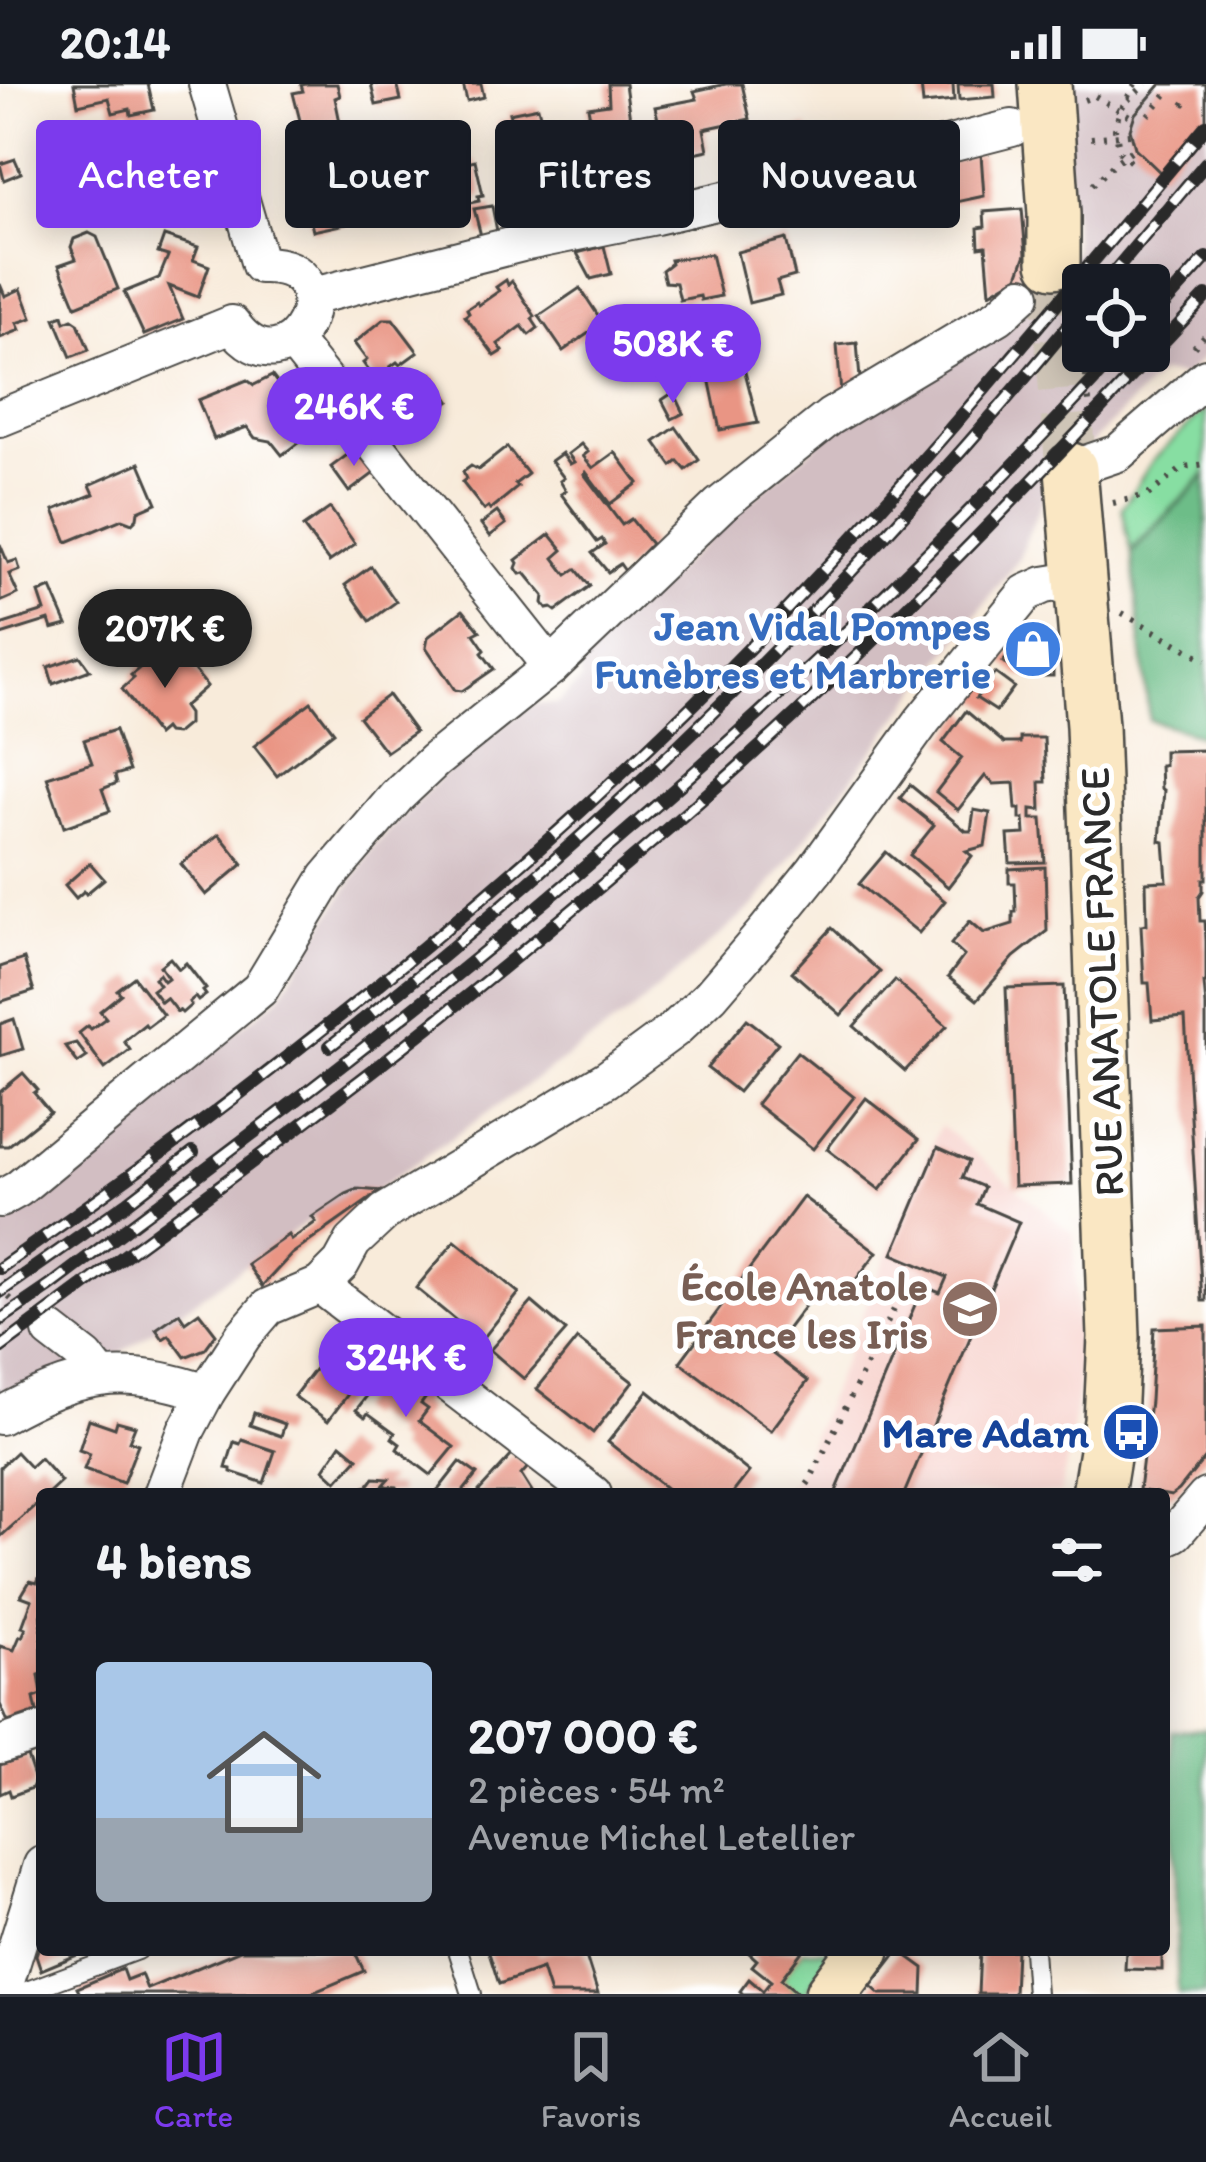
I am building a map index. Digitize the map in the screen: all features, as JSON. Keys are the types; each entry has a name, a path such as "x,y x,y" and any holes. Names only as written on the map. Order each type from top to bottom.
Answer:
{"main road":[{"path":"1038,278 1053,196 1045,84"},
{"name":"RUE ANATOLE FRANCE","path":"1071,469 1092,726 1114,1337 1110,1421 1099,1488"},
{"path":"831,1994 859,1956"}],"street":[{"path":"0,418 232,324 242,338 258,346 276,347 293,341 309,321 310,297 304,282 277,265 260,266 207,84"},
{"path":"310,297 1012,128"},
{"path":"0,1199 260,989 327,878 397,796 551,667 720,505 830,416 999,316 1038,278"},
{"path":"293,341 551,667"},
{"path":"1071,469 1118,453 1206,377"},
{"path":"164,1488 206,1394 268,1306 320,1285 341,1264 353,1242 385,1212 607,1079 675,1029 778,917 922,720 1026,593 1044,585 1081,585"},
{"path":"320,1285 585,1488"},
{"path":"51,1330 100,1376"},
{"path":"0,1416 46,1391 100,1376 182,1385 206,1394"},
{"path":"1170,1535 1206,1497"},
{"path":"0,1745 36,1732"},
{"path":"2,1994 36,1884"}],"lane":[{"path":"19,1994 120,1956"},
{"path":"460,1956 472,1994"},
{"path":"1033,1956 1036,1994"}],"path":[{"path":"1128,100 1136,84"},
{"path":"1136,167 1124,157 1116,136 1120,110 1146,84"},
{"path":"1148,115 1171,88"},
{"path":"1095,96 1133,118"},
{"path":"1088,138 1130,134"},
{"path":"1102,176 1136,148"},
{"path":"1085,372 1092,427 1110,435"},
{"path":"1148,495 1184,467 1206,464"},
{"path":"1081,585 1206,660"},
{"path":"804,1488 906,1285"}],"shaded area":[{"path":"1059,84 1206,84 1206,354 1184,377 1160,373 1046,490 1018,560 755,905 629,1014 374,1192 349,1192 117,1356 34,1384 0,1404 0,1218 278,998 374,846 453,764 533,704 557,704 581,681 580,660 734,515 835,429 1014,312 1075,251"},
{"name":"École Anatole France les Iris","path":"940,1125 1074,1235 1078,1383 1061,1488 786,1488 797,1474"}],"green space":[{"path":"1206,409 1206,473 1131,551 1122,508 1153,460"},
{"path":"1206,476 1206,737 1149,720 1132,553"},
{"path":"1206,1728 1206,1994 1178,1994 1171,1731"},
{"path":"798,1956 832,1956 804,1994 781,1979"}],"building":[{"path":"74,84 148,84 154,110 113,113 109,98 78,105"},
{"path":"337,84 340,120 300,120 293,93 303,91 301,85"},
{"path":"371,84 397,84 401,100 376,105"},
{"path":"463,84 481,84 484,97 467,101"},
{"path":"608,84 625,84 630,120 590,120 588,107 609,104"},
{"path":"742,84 750,119 718,120 718,126 704,129 708,150 694,153 694,120 658,120 655,107 697,99 694,91"},
{"path":"921,84 953,84 954,101 923,104"},
{"path":"958,84 994,84 995,97 959,100"},
{"path":"1161,84 1206,84 1206,120 1161,173 1135,148 1130,129 1135,114"},
{"path":"538,107 541,120 511,120 509,113"},
{"path":"981,154 984,196 960,201 960,159"},
{"path":"15,159 21,173 4,180 0,164"},
{"path":"475,160 483,195 478,196 479,201 471,203 471,161"},
{"path":"492,206 497,231 481,236 474,209"},
{"path":"1022,209 1026,254 1018,276 990,293 986,246 979,247 978,228 985,227 984,212"},
{"path":"89,233 97,237 118,289 76,306 59,265 76,259 71,247 74,239"},
{"path":"164,236 198,247 193,260 209,266 198,297 169,286 183,319 144,335 124,292 159,278 168,256 158,253"},
{"path":"786,239 795,276 777,281 781,295 749,303 737,252"},
{"path":"604,246 611,274 591,279 577,253"},
{"path":"711,254 721,296 680,300 676,283 665,282 662,270 670,260"},
{"path":"506,280 508,285 512,281 538,328 529,335 522,326 498,344 503,351 495,356 465,316 467,309 499,291 496,287"},
{"path":"0,284 5,296 21,289 32,318 17,323 20,330 0,338"},
{"path":"580,288 603,323 563,351 539,316"},
{"path":"63,315 65,322 78,323 89,350 71,357 55,318"},
{"path":"384,319 393,319 418,352 390,367 399,379 370,400 360,388 374,378 354,343"},
{"path":"857,343 860,379 841,393 837,345"},
{"path":"744,368 758,423 720,430 708,373"},
{"path":"432,374 450,401 411,428 391,403"},
{"path":"272,376 314,431 282,455 271,441 255,438 247,427 214,439 198,400 247,380 254,385"},
{"path":"674,392 684,413 672,419 662,400"},
{"path":"676,427 699,460 686,470 678,461 672,466 655,442"},
{"path":"581,444 593,468 615,452 638,483 610,504 584,474 622,525 631,519 651,544 625,571 620,564 608,572 592,553 605,544 602,539 597,542 561,494 566,491 560,481 564,478 551,461 562,453 570,464 574,462 568,454"},
{"path":"358,447 377,471 349,492 331,467"},
{"path":"507,447 528,474 490,510 484,510 462,482 466,479 463,472 471,466 478,470"},
{"path":"140,463 157,503 138,511 132,523 122,519 67,542 54,510 94,494 90,485"},
{"path":"330,508 355,544 329,562 303,527"},
{"path":"497,512 506,524 490,536 481,524"},
{"path":"550,534 563,550 554,558 567,575 576,569 590,586 556,611 547,609 544,596 516,568 516,560"},
{"path":"0,544 8,563 17,560 20,570 9,574 18,594 0,602"},
{"path":"371,566 396,602 370,621 345,585"},
{"path":"51,588 67,625 52,629 49,620 1,635 0,625 45,611 39,593"},
{"path":"463,610 480,631 474,634 494,669 462,691 455,690 426,647 428,637"},
{"name":"Jean Vidal Pompes Funèbres et Marbrerie","path":"1027,631 1053,636 1053,676 1020,676 1003,662"},
{"path":"174,645 207,686 183,707 188,724 176,734 164,729 157,735 122,689 134,678 131,675"},
{"path":"80,656 90,670 53,684 48,667"},
{"path":"995,673 1014,687 996,711 976,698"},
{"path":"388,695 415,732 386,752 359,717"},
{"path":"311,702 334,732 277,776 254,746"},
{"path":"966,711 1004,743 1044,738 1046,782 1040,782 1041,810 1031,809 1031,819 1042,819 1045,862 1010,863 1008,835 1025,834 1014,783 994,784 985,776 958,810 936,792 962,758 943,742"},
{"path":"115,730 129,771 115,775 117,783 102,789 110,811 64,827 47,777 92,763 84,740"},
{"path":"1206,750 1206,879 1199,897 1206,941 1206,1301 1202,1301 1185,1017 1152,1020 1149,983 1144,983 1141,925 1147,924 1146,882 1167,881 1164,842 1160,841 1164,751"},
{"path":"910,785 966,831 971,831 974,810 990,813 985,846 966,851 972,856 948,887 910,855 934,825 900,798"},
{"path":"219,834 243,864 206,895 181,864"},
{"path":"886,852 945,901 919,933 859,884"},
{"path":"90,863 104,879 76,898 65,885"},
{"path":"1045,867 1047,931 1014,957 977,1000 948,977 964,956 951,944 970,921 984,933 1013,924 1015,883 1009,883 1009,869"},
{"path":"832,928 880,972 841,1015 792,972"},
{"path":"170,958 179,969 186,963 206,989 206,995 198,1001 195,997 182,1013 166,998 161,1002 152,990 159,985 154,978 159,974 164,981 168,978 160,966"},
{"path":"24,959 34,991 0,1002 0,967"},
{"path":"134,977 163,1015 124,1041 130,1050 105,1069 79,1033 106,1018 100,1011"},
{"path":"895,980 947,1026 905,1071 854,1026"},
{"path":"1064,986 1072,1184 1014,1186 1006,988"},
{"path":"14,1019 23,1049 0,1056 0,1024"},
{"path":"747,1019 778,1043 738,1092 707,1068"},
{"path":"76,1043 87,1057 78,1063 65,1046"},
{"path":"797,1052 854,1097 813,1149 756,1104"},
{"path":"23,1073 50,1112 8,1146 0,1146 0,1092"},
{"path":"866,1098 919,1139 880,1190 827,1149"},
{"path":"938,1147 969,1161 962,1178 984,1187 977,1204 1019,1222 907,1488 838,1488 923,1286 940,1293 947,1277 893,1254"},
{"path":"358,1189 381,1191 292,1254 262,1286 247,1264 288,1235 291,1240 316,1222 312,1217"},
{"path":"803,1197 877,1252 839,1302 819,1287 770,1352 808,1381 771,1431 680,1362"},
{"path":"455,1241 519,1293 481,1341 416,1288"},
{"path":"532,1302 566,1331 524,1379 490,1350"},
{"path":"199,1312 216,1334 205,1349 185,1357 169,1335 163,1339 156,1329 179,1313 185,1322"},
{"path":"1206,1326 1206,1456 1171,1496 1170,1488 1139,1488 1154,1328"},
{"path":"577,1339 633,1382 593,1433 537,1389"},
{"path":"334,1357 360,1378 328,1421 294,1396 323,1358"},
{"path":"401,1369 430,1392 421,1404 428,1409 419,1421 454,1447 431,1475 397,1449 395,1433 356,1410 383,1375 392,1382"},
{"path":"648,1391 749,1472 737,1488 666,1488 608,1442"},
{"path":"254,1413 285,1424 281,1436 250,1425"},
{"path":"89,1419 115,1428 117,1421 135,1426 129,1441 138,1444 123,1483 84,1469 90,1454 79,1450"},
{"path":"242,1440 275,1451 264,1483 226,1468 234,1442"},
{"path":"341,1444 358,1458 337,1481 324,1469"},
{"path":"16,1452 30,1467 40,1458 61,1482 54,1488 36,1488 36,1504 0,1537 0,1467"},
{"path":"512,1455 528,1467 521,1475 529,1488 482,1488"},
{"path":"460,1462 477,1474 466,1488 440,1488"},
{"path":"374,1478 389,1479 383,1486 397,1488 362,1488"},
{"path":"30,1581 36,1583 36,1712 8,1722 0,1704 0,1646 14,1650 22,1637 32,1600 21,1596"},
{"path":"27,1756 35,1780 32,1788 11,1796 9,1790 0,1794 0,1765"},
{"path":"36,1956 75,1956 41,1970"},
{"path":"226,1956 357,1956 364,1971 310,1994 80,1994 77,1988 122,1969 126,1980 141,1974 147,1989"},
{"path":"490,1956 586,1956 598,1994 550,1994 542,1969 499,1984"},
{"path":"752,1956 798,1956 781,1979 799,1994 743,1994 740,1991 749,1979 763,1991 771,1981 752,1966 757,1960"},
{"path":"894,1956 907,1956 924,1968 923,1994 880,1994 871,1986"},
{"path":"980,1956 1016,1956 1014,1994 978,1994"},
{"path":"1126,1956 1162,1956 1162,1970 1125,1969"}],"tunnel":[{"path":"1054,262 1071,469"}],"railway":[{"path":"0,1268 173,1144 342,1014 506,878 663,734 875,514 1206,126"},
{"path":"1121,264 1206,163"},
{"path":"1170,298 1206,258"},
{"path":"0,1348 385,1061 679,819 950,565 1206,296"},
{"path":"330,1046 534,878 728,698 910,508 1062,333"},
{"path":"0,1320 361,1050 620,837 914,566 1101,372"},
{"path":"0,1292 193,1152"}],"place":[{"name":"Jean Vidal Pompes Funèbres et Marbrerie","path":"1033,649"},
{"name":"École Anatole France les Iris","path":"970,1309"},
{"name":"Mare Adam","path":"1131,1432"}]}
